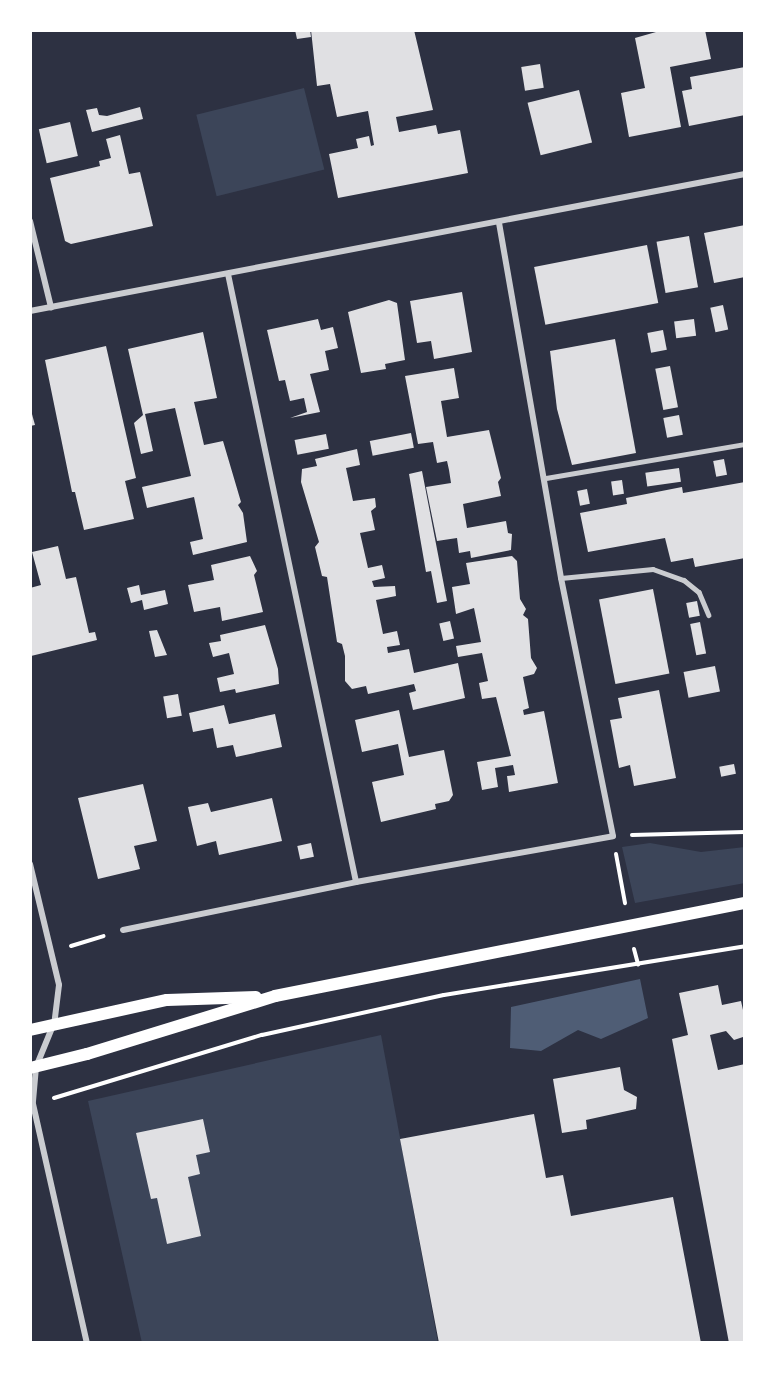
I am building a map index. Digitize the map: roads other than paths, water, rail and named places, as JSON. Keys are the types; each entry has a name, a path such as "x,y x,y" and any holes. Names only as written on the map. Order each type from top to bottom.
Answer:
{"main road":[{"path":"33,1067 275,996 745,903"},
{"path":"30,1030 167,1000 275,996"}],"street":[{"path":"30,311 745,174"},
{"path":"30,221 51,307"},
{"path":"123,930 356,882 613,836 561,578 546,478 499,222"},
{"path":"228,274 356,882"},
{"path":"30,864 52,951 58,985 54,1023 33,1067 33,1104 87,1343"}],"lane":[{"path":"546,478 745,444"},
{"path":"561,578 653,569 684,580 699,592 709,615"}]}
